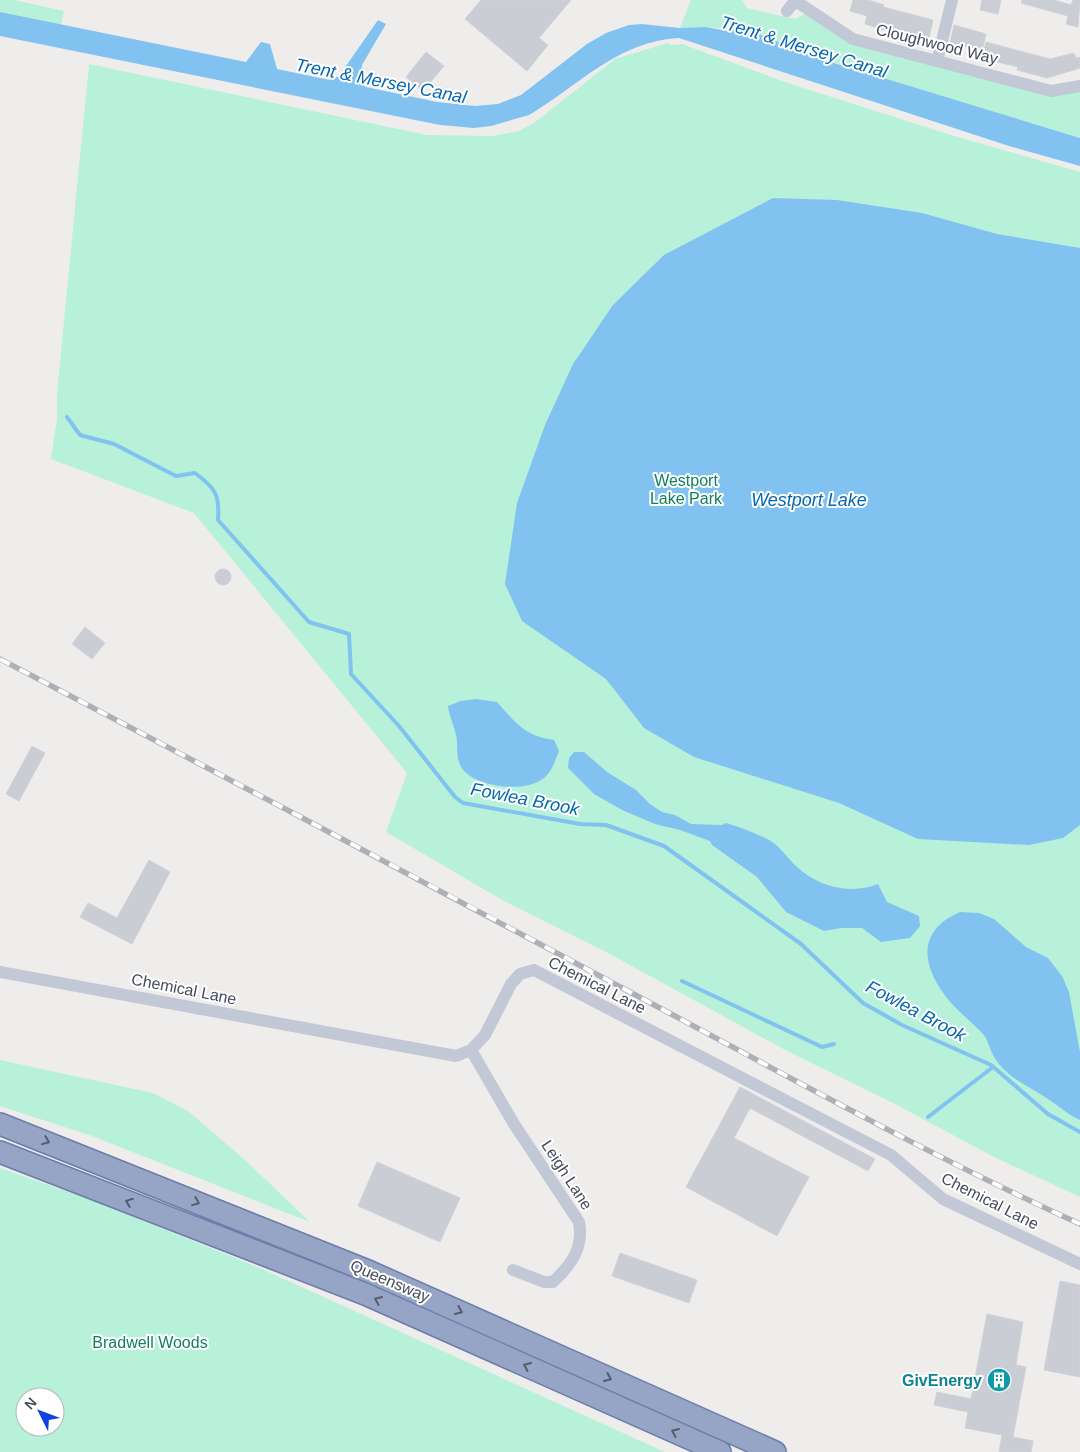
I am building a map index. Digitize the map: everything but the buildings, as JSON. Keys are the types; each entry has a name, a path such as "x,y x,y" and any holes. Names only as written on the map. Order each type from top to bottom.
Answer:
{"highway":[{"name":"Queensway","path":"0,1124 368,1271 775,1452"},
{"name":"Queensway","path":"0,1152 365,1294 720,1452"}],"street":[{"path":"937,62 952,0"},
{"name":"Cloughwood Way","path":"792,4 853,39 1051,91 1080,86"},
{"name":"Chemical Lane","path":"0,972 456,1056 471,1050 485,1035 511,984 520,974 534,970 891,1155 944,1199 1080,1264"},
{"name":"Leigh Lane","path":"471,1050 514,1124 579,1222 582,1234 573,1261 554,1282 544,1282 513,1270"}],"green space":[{"path":"0,0 14,0 64,11 61,25 0,12"},
{"path":"691,0 742,0 747,8 795,19 806,13 848,40 1080,92 1080,138 871,75 762,37 755,31 705,27 680,28"},
{"name":"Westport Lake Park","path":"668,43 671,45 682,44 788,83 954,136 1080,172 1080,1197 994,1157 893,1103 787,1051 606,952 504,901 386,832 407,773 194,513 51,459 57,419 57,393 89,64 427,135 492,136 519,131 534,123 615,59"},
{"path":"0,1060 153,1093 188,1111 245,1160 310,1222 92,1136 0,1106"},
{"name":"Bradwell Woods","path":"0,1168 97,1202 262,1269 665,1452 0,1452"}],"water":[{"path":"0,12 246,62 261,42 270,44 277,69 330,80 339,76 378,20 386,24 362,65 360,82 366,87 437,102 475,106 498,104 521,95 587,44 606,33 629,25 642,24 680,28 705,27 729,31 740,26 811,56 1080,138 1080,166 1009,146 679,38 657,41 637,47 618,56 529,115 491,126 474,128 440,125 0,36"},
{"name":"Westport Lake","path":"773,198 837,200 922,213 997,234 1080,248 1080,825 1063,838 1029,845 918,839 839,803 694,757 644,728 606,679 522,621 505,584 517,503 545,425 573,364 613,305 664,255"},
{"path":"476,699 497,702 515,722 528,732 554,740 559,751 553,767 540,781 530,785 506,787 482,782 472,778 465,772 459,763 456,735 448,706 461,701"},
{"path":"574,752 584,752 607,772 636,790 650,804 662,812 675,815 691,824 722,825 726,823 748,830 769,840 800,869 820,882 831,886 854,889 878,884 887,902 919,916 920,926 910,938 881,942 862,928 841,928 824,931 786,912 757,877 712,845 710,841 680,830 655,824 622,810 594,794 568,768 569,758"},
{"path":"960,912 979,913 994,919 1026,947 1048,958 1062,976 1069,992 1080,1052 1080,1120 1008,1073 994,1057 984,1036 952,1004 934,979 929,966 929,941 935,930 945,920"}],"waterway":[{"name":"Fowlea Brook","path":"67,417 80,435 114,444 176,476 195,473 207,483 215,492 217,498 218,520 309,622 349,634 351,674 399,726 455,797 463,803 580,824 606,825 664,846 801,944 863,1003 902,1025 991,1065 1048,1114 1080,1132"},
{"path":"682,981 822,1047 834,1044"},
{"path":"928,1117 993,1067"}],"railway":[{"path":"0,659 852,1111 965,1169 1080,1224"}],"place":[{"name":"GivEnergy","path":"999,1380"}],"water label":[{"name":"Trent & Mersey Canal","path":"804,47"},
{"name":"Trent & Mersey Canal","path":"381,81"}]}
